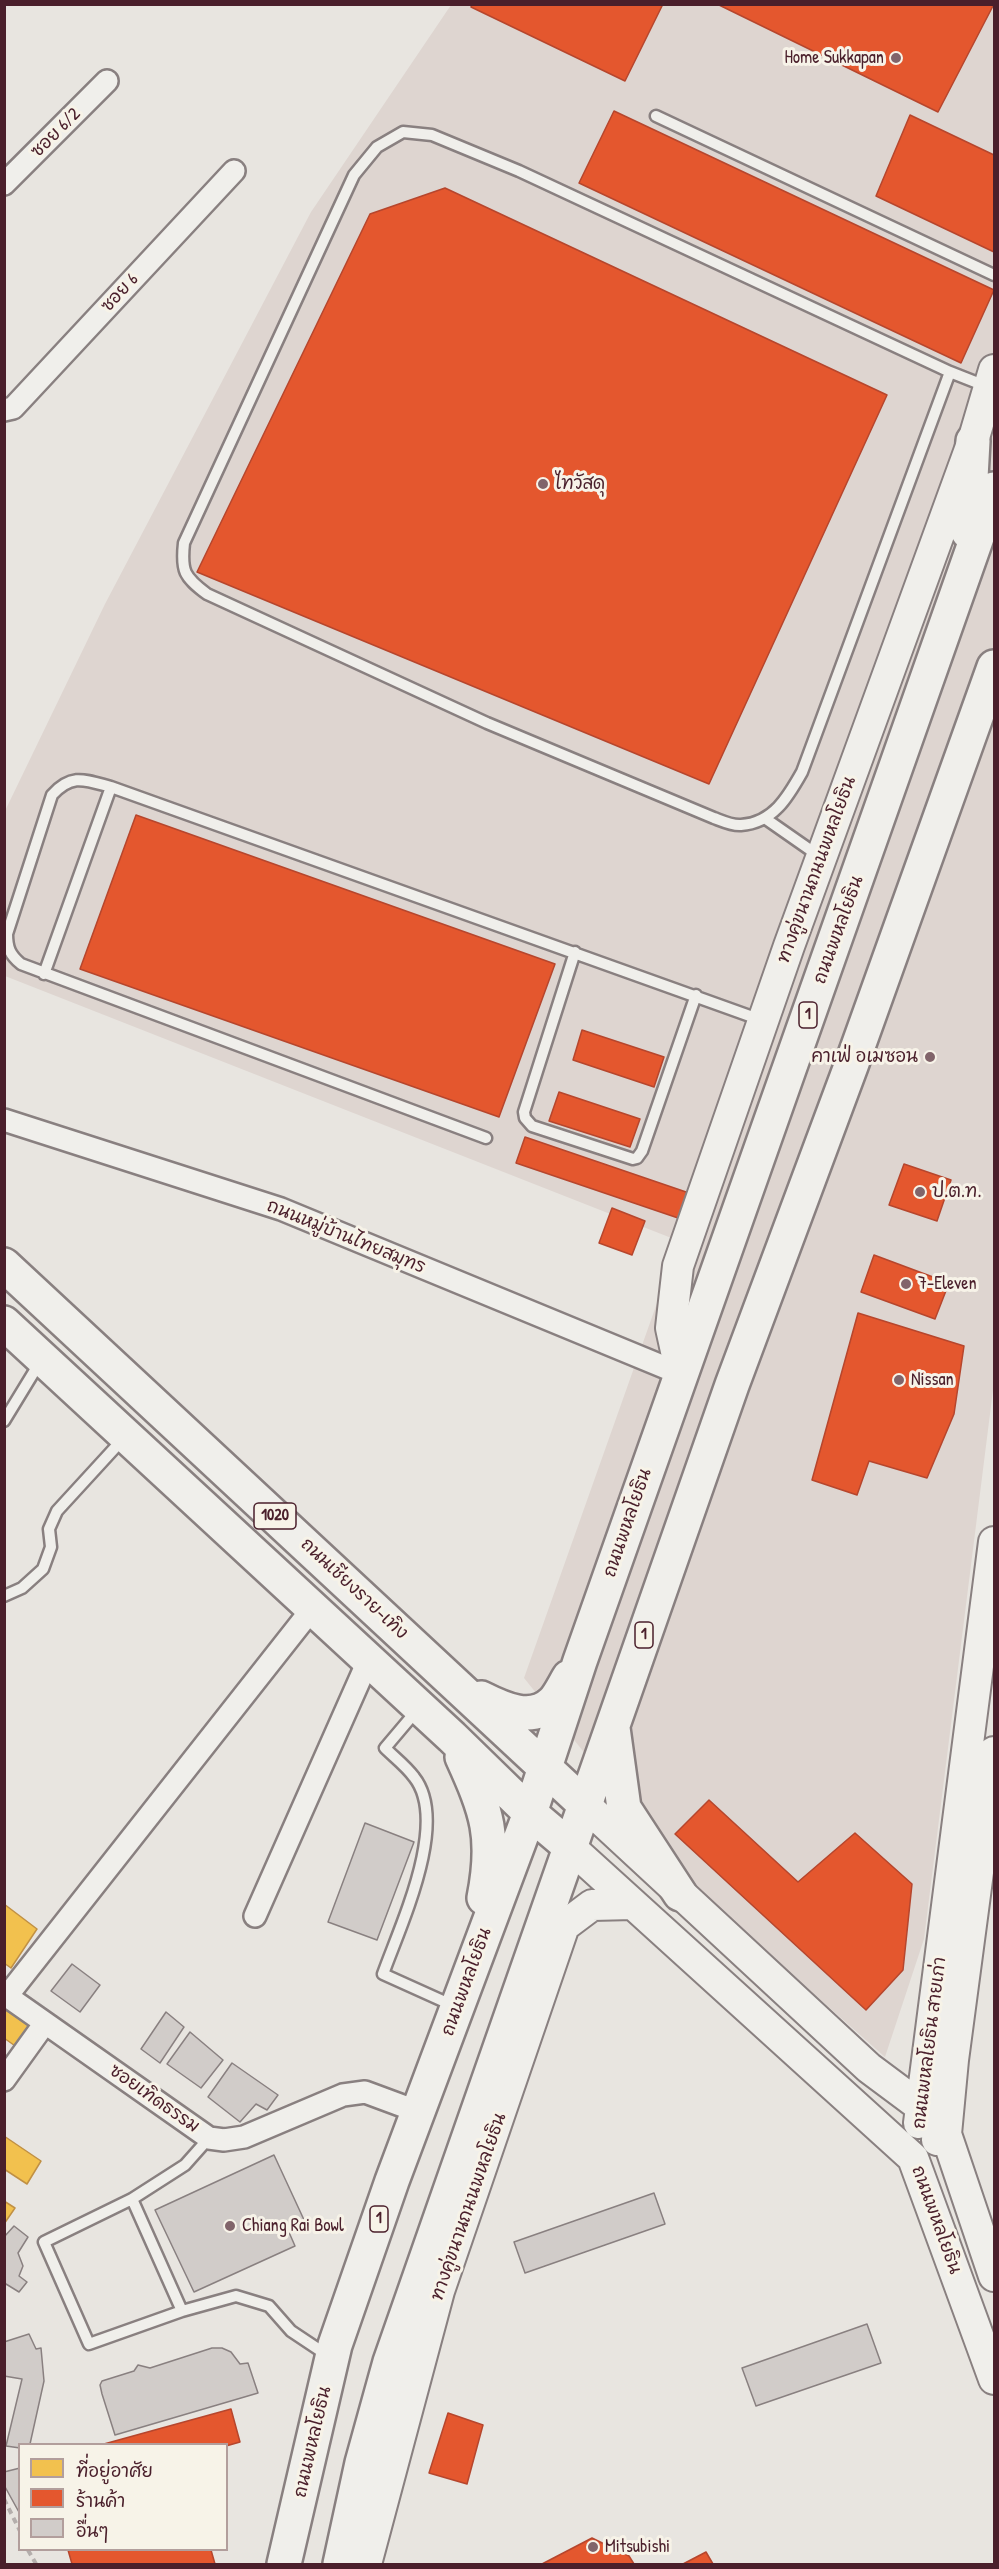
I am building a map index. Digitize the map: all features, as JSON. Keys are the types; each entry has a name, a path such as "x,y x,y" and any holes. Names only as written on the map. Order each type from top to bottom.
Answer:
{"main road":[{"name":"ทางคู่ขนานถนนพหลโยธิน","path":"681,1374 672,1328 678,1266 821,858 973,441 992,379"},
{"path":"966,573 973,441"},
{"name":"ถนนพหลโยธิน","path":"284,2565 332,2358 392,2181 530,1813 579,1661 994,489"},
{"name":"1","path":"340,2565 362,2463 390,2362 732,1385 851,1066 994,667"},
{"name":"ถนนเชียงราย-เทิง","path":"4,1265 546,1766"},
{"name":"1020","path":"4,1323 452,1737 530,1813 569,1846"},
{"name":"ถนนพหลโยธิน สายเก่า","path":"913,2158 919,2134 920,2106 930,2044 994,1542"},
{"path":"460,1688 518,1713 536,1712 553,1702 579,1661"},
{"path":"613,1724 624,1808 680,1894"},
{"path":"452,1737 482,1800 490,1842 488,1878 470,1973"},
{"name":"ถนนพหลโยธิน สายเก่า","path":"913,2158 946,2133 952,2060 992,1793 994,1752"},
{"name":"1020","path":"546,1766 584,1804"},
{"name":"ถนนพหลโยธิน","path":"584,1804 869,2068 920,2106 946,2133 994,2277"},
{"name":"ถนนพหลโยธิน","path":"569,1846 913,2158 994,2379"},
{"name":"ทางคู่ขนานถนนพหลโยธิน","path":"366,2565 439,2291 564,1926 592,1905 633,1904"},
{"path":"869,2068 909,2076 930,2044"},
{"path":"439,2291 442,2213"}],"street":[{"name":"ซอย 6/2","path":"4,184 107,81"},
{"name":"ซอย 6","path":"4,410 13,408 234,171"},
{"name":"ถนนหมู่บ้านไทยสมุทร","path":"4,1120 281,1209 681,1374"},
{"path":"6,1995 312,1609"},
{"path":"255,1916 368,1661"},
{"name":"ซอยเทิดธรรม","path":"6,1995 209,2138 224,2140 244,2137 343,2095 365,2092 419,2112"},
{"path":"4,2080 45,2023"}],"lane":[{"path":"656,116 994,275"},
{"path":"950,372 802,772 785,801 766,819 740,826 714,819 487,723 207,594 191,582 182,566 184,543 354,175 377,147 402,132 432,135 519,171 950,372 992,379"},
{"path":"486,1138 21,964 13,957 7,946 8,934 52,795 70,780 81,779 111,787 696,995 763,1021"},
{"path":"44,974 111,787"},
{"path":"766,819 821,858"},
{"path":"575,952 524,1112 525,1118 532,1126 633,1159 637,1158 642,1151 696,995"},
{"path":"4,1421 42,1358"},
{"path":"4,1596 22,1588 43,1569 51,1547 49,1529 57,1511 126,1436"},
{"path":"419,1708 385,1748 416,1778 425,1802 428,1835 423,1858 383,1974 457,2008"},
{"path":"209,2138 185,2165 132,2199 45,2242 88,2344 182,2311 236,2296 269,2306 291,2331 332,2358"},
{"path":"132,2199 182,2311"}],"path":[{"path":"4,2499 18,2527"},
{"path":"29,2551 36,2565"}],"shaded area":[{"path":"451,5 994,5 994,1382 924,1939 885,2057 692,1886 524,1678 679,1241 5,976 4,813 105,604 311,212"}],"building: ที่อยู่อาศัย":[{"path":"4,1904 37,1929 11,1968 4,1963"},
{"path":"4,2009 31,2027 18,2048 4,2038"},
{"path":"4,2136 41,2161 27,2184 4,2169"},
{"path":"4,2201 15,2208 4,2224"}],"building: ร้านค้า":[{"path":"472,4 663,4 625,81 471,7"},
{"name":"Home Sukkapan","path":"717,4 994,4 938,112"},
{"path":"614,111 994,290 961,363 579,183"},
{"path":"910,115 994,155 994,252 876,196"},
{"name":"ไทวัสดุ","path":"445,188 887,395 709,784 197,572 370,214"},
{"path":"136,815 555,964 499,1117 80,969"},
{"path":"582,1030 664,1057 654,1087 573,1060"},
{"path":"559,1092 640,1119 630,1147 549,1121"},
{"path":"525,1137 689,1193 681,1219 516,1163"},
{"name":"ป.ต.ท.","path":"904,1164 951,1180 937,1221 889,1205"},
{"path":"612,1208 645,1221 632,1255 599,1243"},
{"path":"874,1255 949,1283 935,1319 861,1292"},
{"name":"Nissan","path":"858,1313 964,1346 954,1414 927,1478 869,1461 857,1495 812,1480"},
{"path":"709,1800 798,1882 855,1833 912,1884 903,1970 866,2010 675,1834"},
{"path":"231,2409 240,2442 228,2445 228,2443 108,2443"},
{"path":"448,2413 483,2425 467,2484 429,2473"},
{"name":"Mitsubishi","path":"592,2538 629,2556 634,2564 542,2564"},
{"path":"68,2551 211,2551 215,2564 72,2564"},
{"name":"Mitsubishi","path":"706,2552 713,2564 683,2564"}],"building: อื่นๆ":[{"path":"365,1823 414,1842 377,1940 328,1922"},
{"path":"72,1964 100,1985 80,2012 51,1991"},
{"path":"166,2012 184,2027 160,2063 141,2049"},
{"path":"190,2032 223,2060 201,2088 167,2064"},
{"path":"232,2063 278,2095 267,2110 256,2104 240,2122 208,2097"},
{"name":"Chiang Rai Bowl","path":"274,2155 305,2222 288,2230 295,2246 194,2292 155,2210"},
{"path":"654,2193 665,2224 525,2273 514,2242"},
{"path":"14,2226 28,2237 18,2253 23,2266 19,2276 27,2282 19,2292 6,2284 4,2286 4,2237"},
{"path":"867,2324 881,2363 756,2406 742,2368"},
{"path":"29,2334 36,2349 41,2348 44,2381 30,2443 18,2443 18,2448 6,2446 22,2379 4,2376 4,2342"},
{"path":"212,2348 222,2348 231,2352 240,2364 248,2363 258,2393 115,2435 102,2394 100,2385 102,2381 134,2371 138,2365 150,2368"},
{"path":"18,2468 18,2510 4,2485 4,2472"}],"place":[{"name":"Home Sukkapan","path":"896,58"},
{"name":"ไทวัสดุ","path":"543,484"},
{"name":"คาเฟ่ อเมซอน","path":"930,1057"},
{"name":"ป.ต.ท.","path":"920,1192"},
{"name":"7-Eleven","path":"906,1284"},
{"name":"Nissan","path":"899,1380"},
{"name":"Chiang Rai Bowl","path":"230,2226"},
{"name":"Mitsubishi","path":"593,2547"}]}
